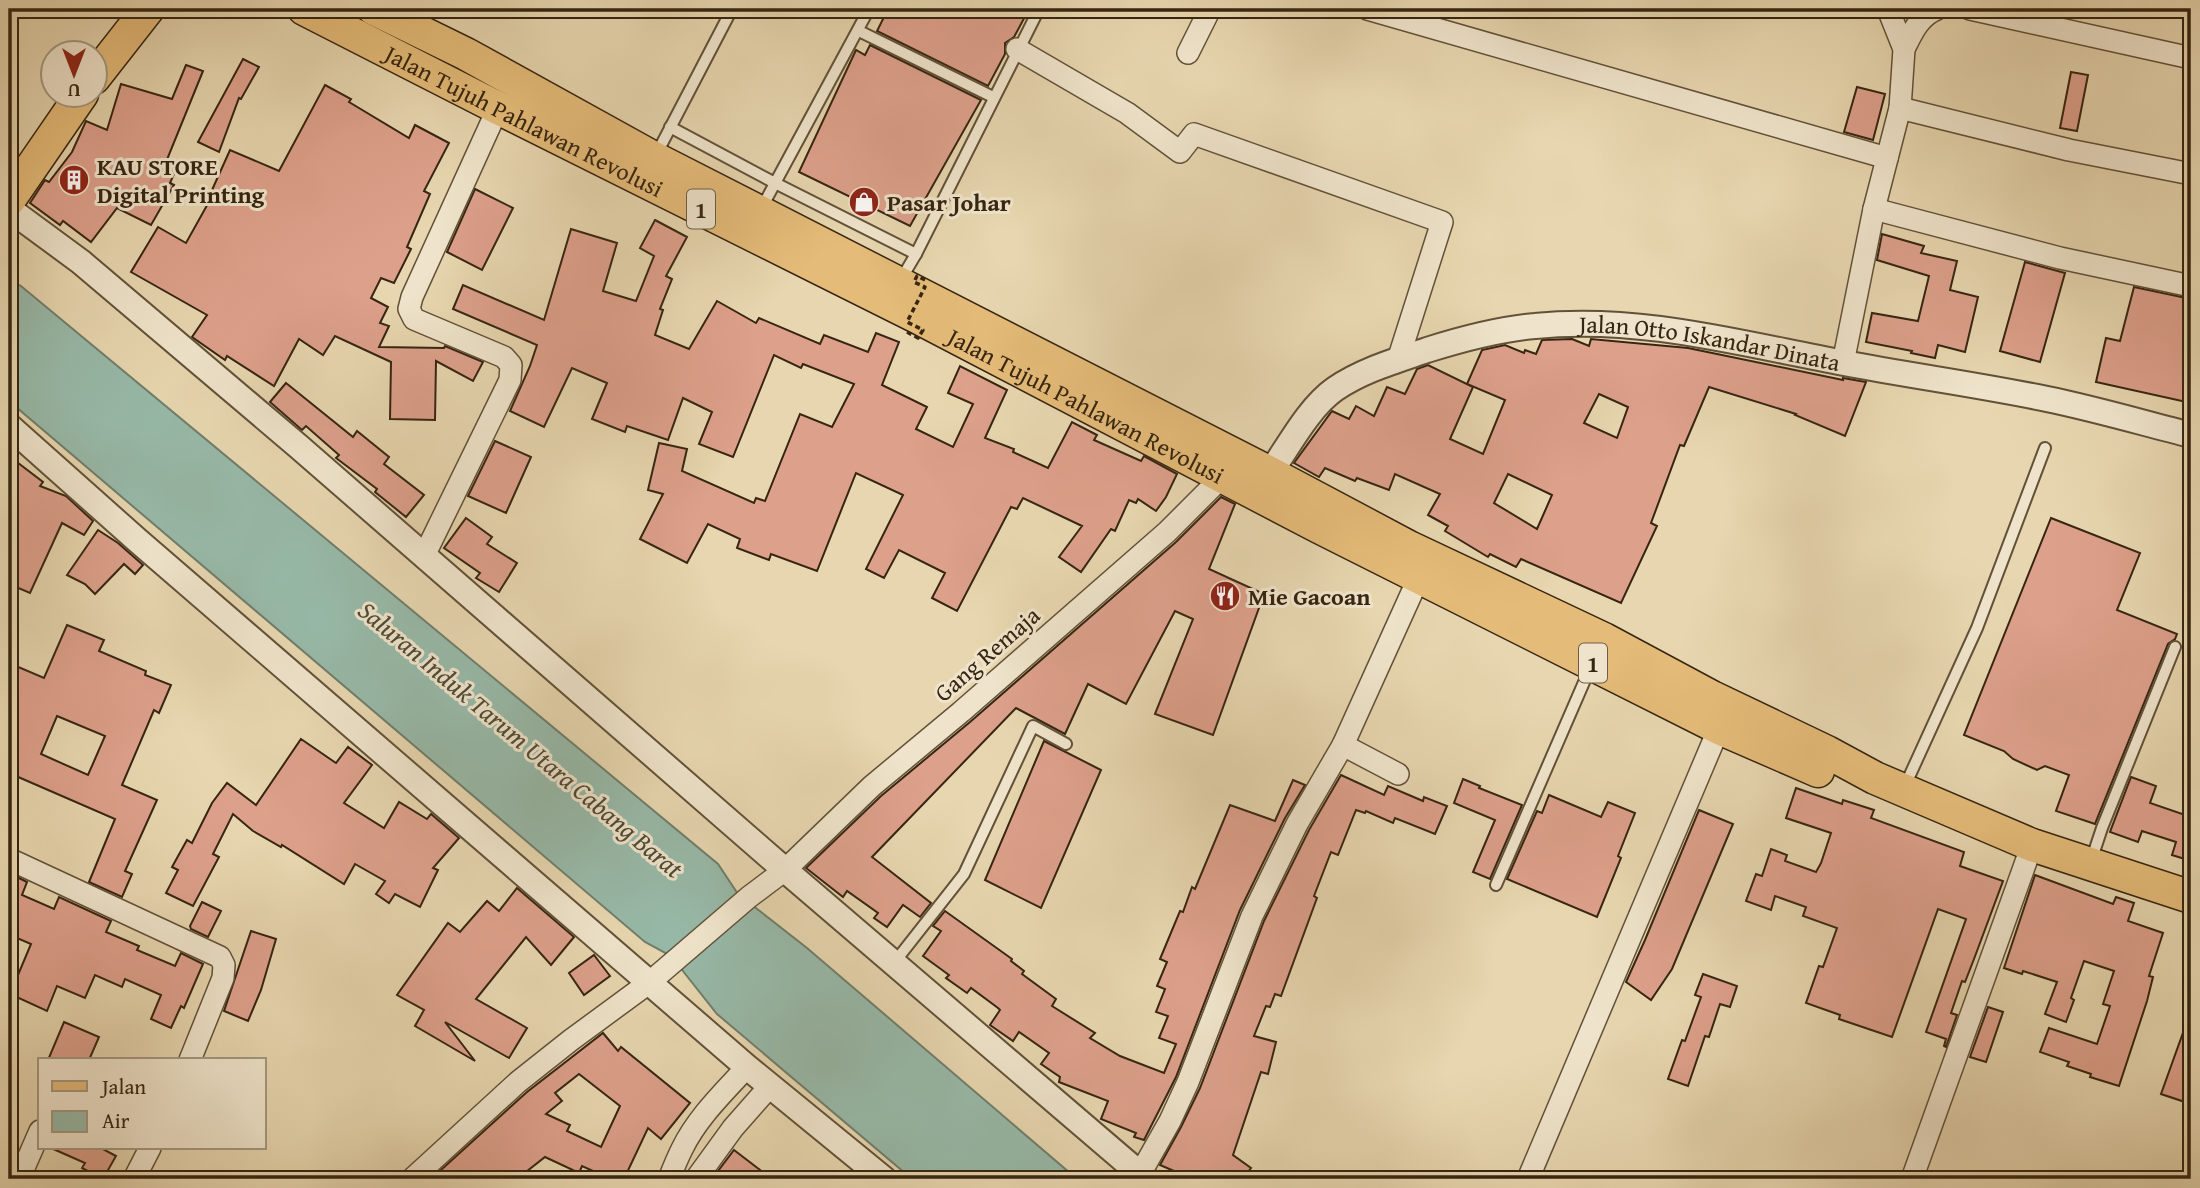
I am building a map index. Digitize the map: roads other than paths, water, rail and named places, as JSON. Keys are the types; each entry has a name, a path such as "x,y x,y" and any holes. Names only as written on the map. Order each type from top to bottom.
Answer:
{"main road":[{"path":"98,38 120,9"},
{"path":"108,60 148,9"},
{"name":"Jalan Tujuh Pahlawan Revolusi","path":"304,9 915,316 1419,578 1719,727 1823,773 1875,778"},
{"name":"Jalan Tujuh Pahlawan Revolusi","path":"374,9 417,19 466,54 654,158 757,210 912,282 1409,547 1604,639 1712,697 1875,778 2032,845 2191,897"},
{"path":"9,166 48,108"},
{"path":"9,200 72,108"}],"street":[{"path":"1188,53 1210,9"},
{"path":"1369,9 1887,158"},
{"path":"1843,363 1874,209 1900,108 1903,49 1888,9"},
{"path":"1903,49 1916,24 1928,12 1937,9"},
{"path":"1970,9 2191,58"},
{"path":"1017,49 1127,113 1180,152 1194,134 1442,222 1398,360"},
{"path":"424,556 510,380 511,365 504,357 414,319 409,309 412,297 498,108"},
{"path":"1900,108 2069,149 2191,174"},
{"path":"9,209 81,262 298,446 1143,1177 1188,1082 1266,886 1297,824 1343,745 1419,578"},
{"path":"1874,209 2060,258 2191,286"},
{"name":"Jalan Otto Iskandar Dinata","path":"1270,473 1316,407 1331,392 1378,366 1499,331 1537,326 1632,326 1696,334 2049,399 2191,435"},
{"path":"9,426 747,1067 884,1179"},
{"name":"Gang Remaja","path":"412,1179 517,1082 650,982 749,897 785,870 872,786 1167,532 1222,477"},
{"path":"1528,1179 1719,727"},
{"path":"1343,745 1398,774"},
{"path":"1912,1179 2032,845"},
{"path":"9,859 220,957 224,965 223,978 191,1058"},
{"path":"747,1067 709,1109 682,1148 672,1172 696,1179 733,1128 770,1086"},
{"path":"709,1109 733,1128"},
{"path":"19,1179 38,1136"},
{"path":"134,1179 149,1150"}],"lane":[{"path":"654,158 732,9"},
{"path":"757,210 775,183 869,9"},
{"path":"912,282 916,254 1039,9"},
{"path":"859,31 993,97"},
{"path":"670,127 916,254"},
{"path":"1903,791 1977,628 2045,448"},
{"path":"2090,863 2175,647"},
{"path":"1496,886 1593,663"},
{"path":"894,963 964,874 1033,726 1066,744"}],"water":[{"name":"Saluran Induk Tarum Utara Cabang Barat","path":"9,280 21,286 718,864 738,894 807,948 1077,1179 912,1179 717,1014 671,956 645,942 9,401"}],"place":[{"name":"KAU STORE Digital Printing","path":"74,180"},
{"name":"Pasar Johar","path":"864,202"},
{"name":"Mie Gacoan","path":"1225,596"}]}
